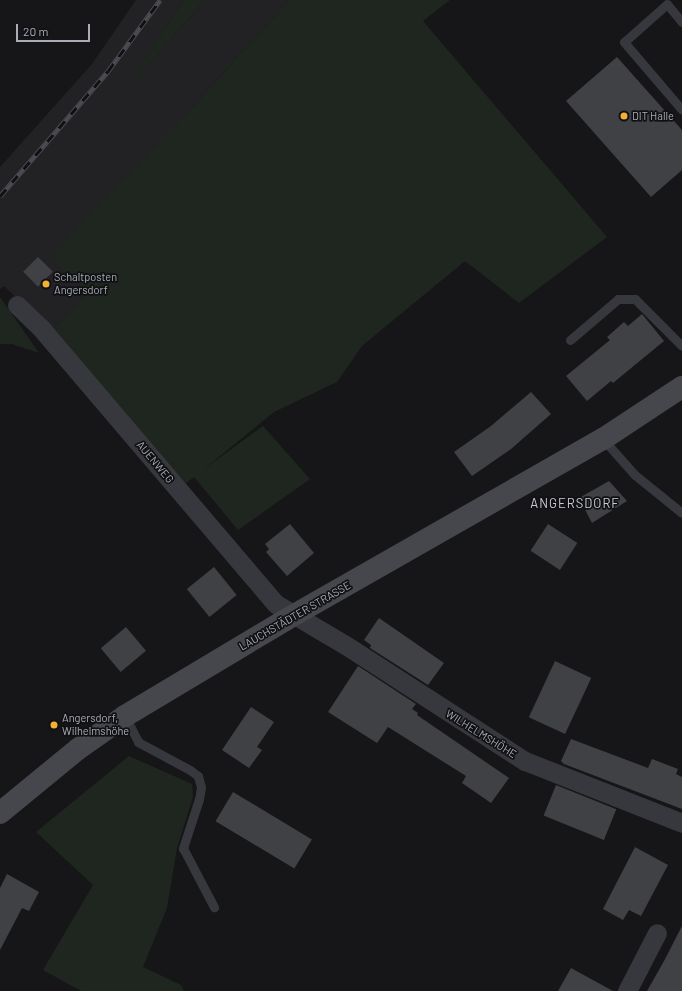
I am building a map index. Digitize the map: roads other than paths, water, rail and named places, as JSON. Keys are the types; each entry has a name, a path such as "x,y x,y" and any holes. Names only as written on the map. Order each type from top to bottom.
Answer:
{"main road":[{"name":"LAUCHSTÄDTER STRASSE","path":"0,812 78,749 125,716 296,615 603,439 682,387"}],"street":[{"name":"AUENWEG","path":"17,305 40,327 276,604 296,615"},
{"name":"WILHELMSHÖHE","path":"296,615 347,646 525,761 682,823"},
{"path":"627,991 657,933"}],"lane":[{"path":"682,22 667,4 624,42 682,110"},
{"path":"570,340 618,299 635,299 682,346"},
{"path":"603,439 635,475 682,513"},
{"path":"125,716 138,742 190,770 198,776 201,787 199,799 183,848 214,907"}],"railway":[{"path":"0,196 108,71 160,0"}],"place":[{"name":"DIT Halle","path":"624,116"},
{"name":"Schaltposten Angersdorf","path":"46,284"},
{"name":"Angersdorf, Wilhelmshöhe","path":"54,725"}],"district":[{"name":"ANGERSDORF","path":"575,503"}]}
